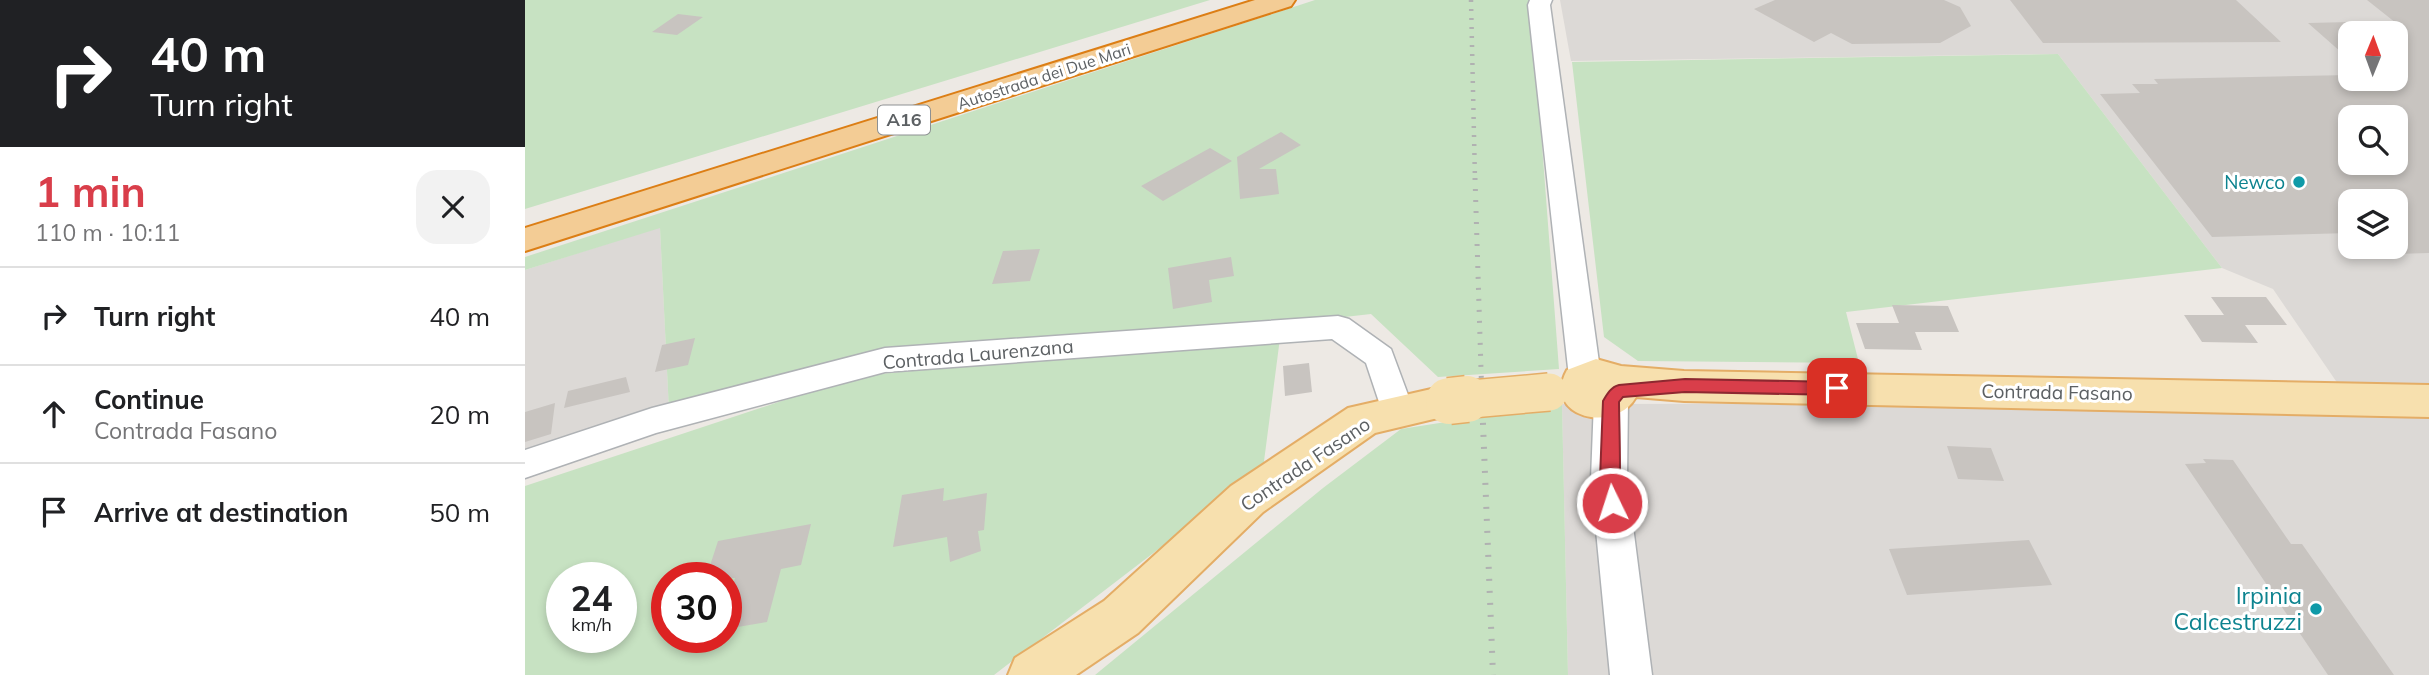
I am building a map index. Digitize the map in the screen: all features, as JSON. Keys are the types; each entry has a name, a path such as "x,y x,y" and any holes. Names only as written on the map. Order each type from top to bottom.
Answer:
{"highway":[{"name":"Autostrada dei Due Mari","path":"525,224 1242,0"},
{"name":"Autostrada dei Due Mari","path":"525,240 1282,0"}],"main road":[{"name":"Contrada Fasano","path":"1033,675 1121,617 1247,499 1363,419 1397,411 1449,401 1592,387 1685,386 2429,401"}],"street":[{"path":"1541,0 1539,5 1578,318 1609,479 1631,675"},
{"name":"Contrada Laurenzana","path":"525,464 652,421 885,360 1338,327 1380,357 1397,411"}],"shaded area":[{"path":"1560,0 2429,0 2429,675 1568,675 1562,404 2351,403 2273,289 2222,268 2058,54 1571,61"},
{"path":"660,227 669,411 525,456 525,270"}],"green space":[{"path":"525,0 1210,0 525,209"},
{"path":"1315,0 1531,0 1559,369 1438,377 1371,314 1274,325 888,349 669,411 660,228 525,270 525,257"},
{"path":"2058,54 2222,268 1846,312 1859,363 1638,361 1604,337 1572,62"},
{"path":"1280,338 1263,469 994,675 525,675 525,486 857,376"},
{"path":"1562,404 1568,675 1095,675 1323,488 1401,429"}],"building":[{"path":"1775,0 1944,0 1960,7 1971,26 1940,43 1852,44 1831,33 1814,42 1754,9"},
{"path":"2010,0 2236,0 2281,42 2043,43"},
{"name":"Newco","path":"2367,0 2429,0 2429,253 2408,254 2408,189 2338,189 2338,233 2212,237 2100,94 2140,93 2132,84 2158,84 2154,79 2338,75 2338,91 2408,91 2408,21 2393,21"},
{"path":"678,14 703,17 677,35 652,32"},
{"path":"2338,22 2338,49 2308,23"},
{"path":"1281,132 1301,145 1259,169 1276,169 1279,194 1240,199 1237,157"},
{"path":"1210,148 1232,161 1163,201 1141,186"},
{"path":"1040,249 1030,281 992,284 1003,251"},
{"path":"1231,257 1234,276 1209,280 1212,302 1173,309 1168,268"},
{"path":"2211,297 2266,297 2287,325 2245,325 2258,343 2202,342 2184,315 2224,315"},
{"path":"1892,305 1948,306 1959,332 1915,332 1922,350 1865,349 1856,323 1899,323"},
{"path":"695,338 688,365 655,372 662,345"},
{"path":"1309,363 1312,392 1285,396 1283,366"},
{"path":"626,377 630,392 564,408 568,391"},
{"path":"555,403 551,434 525,442 525,412"},
{"path":"1947,446 1991,448 2004,481 1958,479"},
{"name":"Irpinia Calcestruzzi","path":"2203,459 2233,460 2291,544 2302,544 2394,675 2328,675 2185,464 2206,463"},
{"path":"944,488 943,501 987,493 984,530 978,531 981,551 950,562 947,537 893,547 902,495"},
{"path":"811,524 801,565 781,569 767,622 742,626 742,562 711,562 718,541"},
{"path":"2029,540 2052,585 1907,595 1889,549"}],"railway":[{"path":"1471,0 1475,180"},
{"path":"1475,178 1482,401"},
{"path":"1482,399 1493,675"}],"place":[{"name":"Newco","path":"2299,182"},
{"name":"Irpinia Calcestruzzi","path":"2316,609"}],"route":[{"path":"1612,503 1609,479 1611,401 1619,391 1685,386 1837,388"}]}
